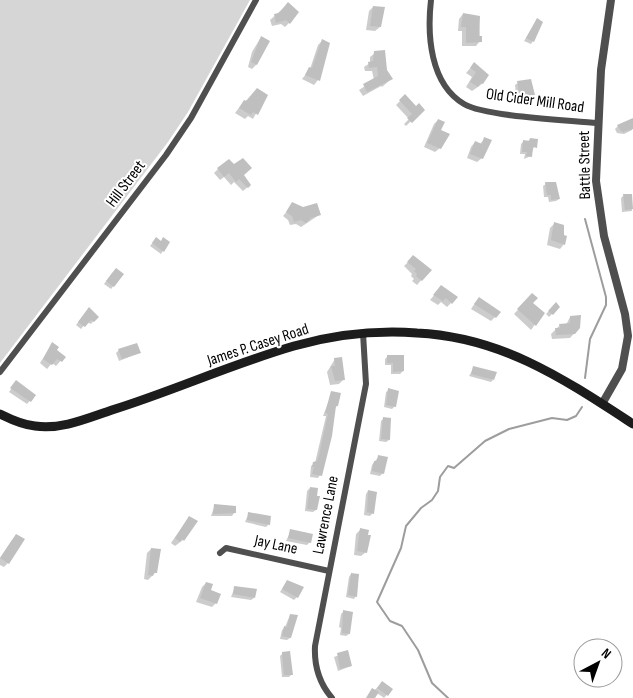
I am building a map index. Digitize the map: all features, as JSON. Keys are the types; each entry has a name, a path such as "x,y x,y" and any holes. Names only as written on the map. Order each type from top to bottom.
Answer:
{"main road":[{"name":"James P. Casey Road","path":"0,414 35,426 62,425 123,407 294,346 363,333 419,333 482,344 517,355 547,369 633,424"}],"street":[{"name":"Hill Street","path":"0,372 166,155 190,118 256,0"},
{"name":"Old Cider Mill Road","path":"431,0 430,42 440,81 464,104 495,112 597,123"},
{"name":"Battle Street","path":"602,404 624,362 630,326 606,243 596,181 597,123 604,39 611,0"},
{"name":"Lawrence Lane","path":"332,698 321,683 314,660 314,646 366,384 363,333"},
{"name":"Jay Lane","path":"220,553 226,548 329,571"}],"shaded area":[{"path":"0,0 250,0 188,112 168,142 0,363"}],"building":[{"path":"288,2 299,12 290,24 286,20 276,23 274,14 279,13"},
{"path":"373,6 385,7 381,27 370,26"},
{"path":"463,13 480,16 479,36 482,36 482,42 466,43 466,27 461,27"},
{"path":"537,18 543,22 534,42 526,38"},
{"path":"261,36 270,41 257,65 251,62"},
{"path":"322,39 330,43 320,81 305,75 309,67 312,68"},
{"path":"385,50 387,70 393,79 367,92 363,84 378,76 377,67 369,68 368,62 373,61 374,51"},
{"path":"474,62 489,75 483,84 481,83 478,87 470,82 476,72 470,68"},
{"path":"531,79 535,95 527,96 523,91 519,92 517,81"},
{"path":"257,88 268,95 258,115 253,112 251,115 239,108 244,100 246,101"},
{"path":"405,94 416,106 419,103 425,110 412,123 407,118 412,114 399,100"},
{"path":"633,118 633,129 623,132 620,130 617,125"},
{"path":"438,119 445,122 441,130 450,134 441,149 427,143"},
{"path":"484,137 492,140 483,159 470,154 475,141 482,144"},
{"path":"530,138 538,139 537,148 533,147 532,157 526,156 527,152 522,152 523,140 529,141"},
{"path":"243,158 252,168 244,175 251,185 248,188 239,179 236,182 229,173 224,177 217,168 229,159 234,164"},
{"path":"545,182 556,182 560,199 551,200 551,195 547,195"},
{"path":"623,194 632,194 633,209 625,210"},
{"path":"292,202 303,207 317,203 321,215 311,218 306,223 301,220 294,222 292,216 286,212"},
{"path":"554,222 564,225 564,235 567,236 565,245 551,240"},
{"path":"156,237 161,241 163,237 170,242 164,252 152,243"},
{"path":"413,255 432,270 422,281 416,276 417,274 414,271 416,269 407,262"},
{"path":"116,268 124,274 114,287 106,281"},
{"path":"441,285 458,297 452,304 446,298 443,301 433,295"},
{"path":"532,293 538,298 533,303 545,313 536,326 517,309"},
{"path":"479,297 501,312 496,318 474,304"},
{"path":"556,302 560,307 553,315 548,311"},
{"path":"89,307 99,317 94,322 91,320 85,327 78,322"},
{"path":"581,315 580,328 575,334 556,335 555,328 560,328 559,324 570,323 570,316"},
{"path":"52,342 59,347 57,350 66,357 62,362 57,359 52,365 43,359"},
{"path":"137,343 141,353 122,359 118,349"},
{"path":"387,355 404,355 404,371 393,372 393,363 387,363"},
{"path":"342,357 345,380 335,381 331,366 335,366 334,358"},
{"path":"473,366 497,372 494,380 471,374"},
{"path":"16,380 36,395 31,402 10,388"},
{"path":"388,388 399,391 396,407 386,405"},
{"path":"331,391 341,393 338,406 336,406 332,436 322,476 312,474 314,467 312,467 313,462 317,461 319,455 328,414 325,413"},
{"path":"383,417 391,418 390,440 381,439"},
{"path":"378,455 388,457 384,474 372,471 374,461 377,461"},
{"path":"310,487 318,488 317,496 320,496 317,510 307,509"},
{"path":"368,490 377,492 374,514 367,512"},
{"path":"214,504 236,506 236,513 213,514"},
{"path":"248,512 271,516 270,525 247,520"},
{"path":"189,516 198,521 184,541 182,539 180,542 175,538"},
{"path":"360,528 369,530 368,535 371,535 367,553 357,551"},
{"path":"290,529 313,534 311,543 288,538"},
{"path":"16,534 25,539 9,564 0,558"},
{"path":"151,548 161,549 157,573 154,573 153,576 148,575"},
{"path":"351,573 359,574 357,597 348,595"},
{"path":"287,580 304,587 298,598 282,589"},
{"path":"206,582 213,584 211,590 221,594 217,604 200,598"},
{"path":"234,586 257,589 255,598 233,594"},
{"path":"343,610 353,612 350,634 342,633"},
{"path":"290,614 298,615 291,638 282,636 284,626 287,627"},
{"path":"348,650 352,666 340,669 337,653"},
{"path":"290,651 293,675 284,675 282,652"},
{"path":"382,681 393,689 388,696 377,688"},
{"path":"372,688 379,692 375,698 366,698"}],"waterway":[{"path":"585,219 606,297 606,305 590,339 585,378"},
{"path":"448,698 432,683 418,650 402,626 390,621 377,602 401,548 406,526 421,508 432,500 438,491 440,477 448,466 454,468 485,441 509,429 552,418 567,420 576,416 582,407"}]}
